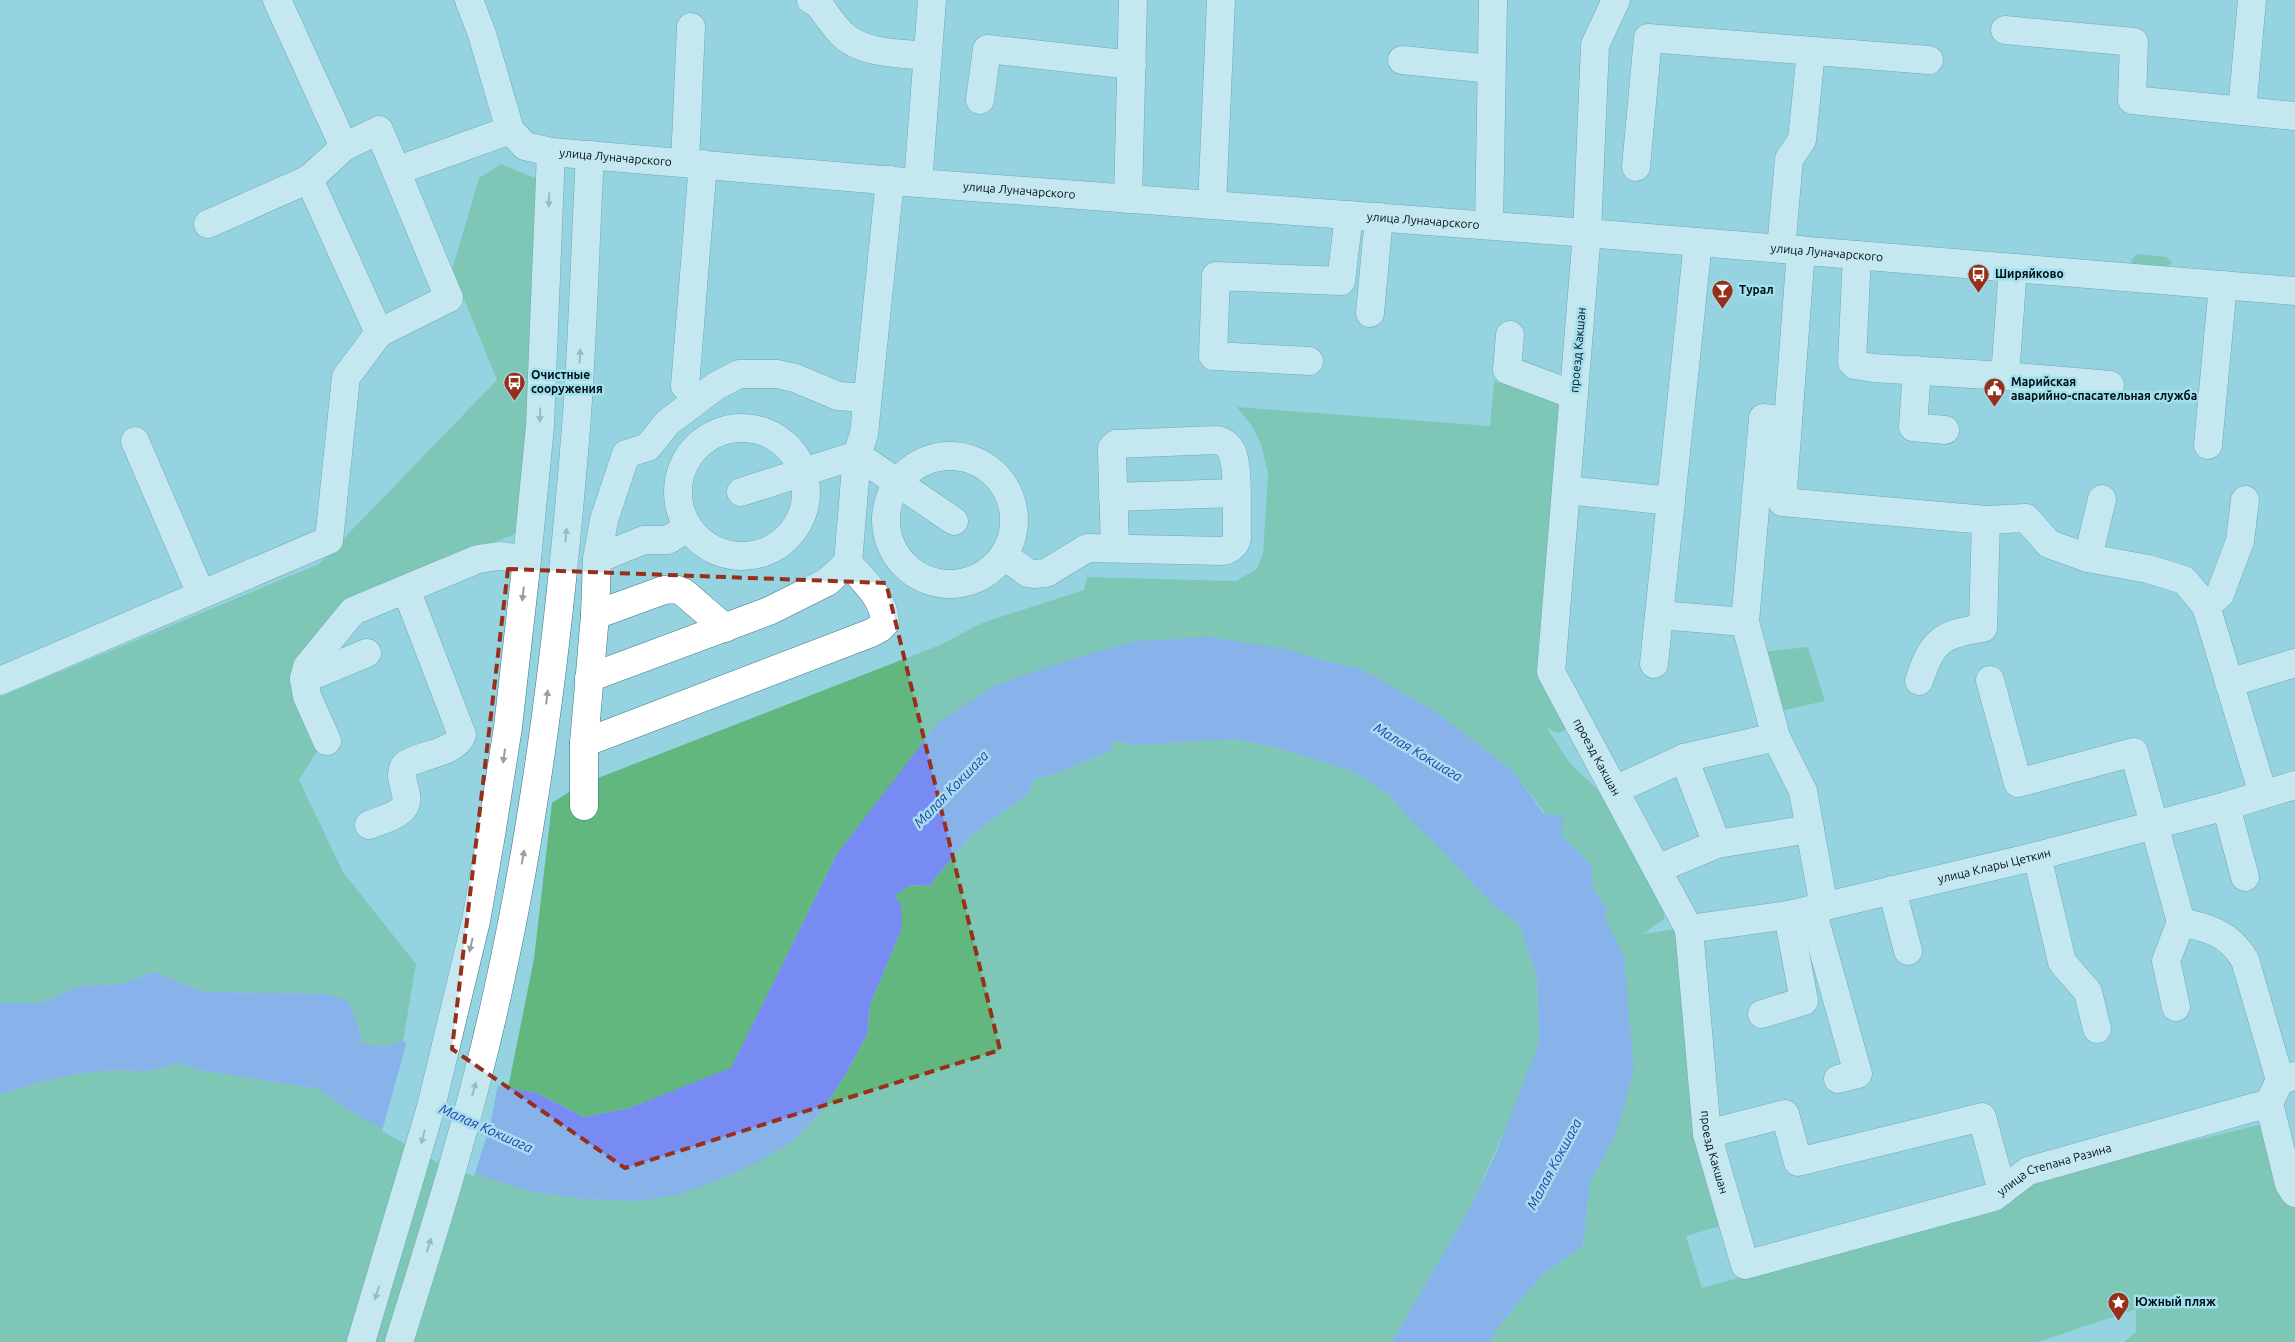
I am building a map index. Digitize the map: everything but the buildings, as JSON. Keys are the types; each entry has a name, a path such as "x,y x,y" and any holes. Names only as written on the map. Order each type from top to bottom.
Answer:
{"main road":[{"path":"277,0 344,147"},
{"path":"396,171 510,130 482,34 469,0"},
{"path":"812,0 816,2 844,35 859,45 883,51 926,56"},
{"path":"918,183 926,56 932,0"},
{"path":"1128,199 1134,0"},
{"path":"1212,205 1221,0"},
{"path":"1489,226 1493,0"},
{"name":"проезд Какшан","path":"1616,0 1596,45 1587,233 1551,672 1690,929 1707,1134 1744,1265"},
{"path":"2242,111 2252,0"},
{"path":"685,386 694,164 691,27"},
{"path":"2005,30 2134,42 2132,100 2295,116"},
{"path":"1636,167 1648,38 1929,60"},
{"path":"980,100 987,49 1132,65"},
{"path":"1810,52 1802,140 1789,159 1791,250 1788,421 1782,502 1986,520 2026,518 2049,544 2088,558 2148,569 2184,580 2206,606 2263,794"},
{"path":"1402,60 1491,69"},
{"path":"0,680 329,540 346,377 379,332 449,298 379,130 344,147 309,179 208,224"},
{"name":"улица Луначарского","path":"510,130 525,146 551,152 918,183 1587,233 2295,291"},
{"path":"361,1342 431,1107 463,980 480,898 505,745 527,559 540,426 551,152"},
{"path":"399,1342 450,1178 499,986 536,785 564,551 576,426 590,155"},
{"path":"309,179 379,332"},
{"path":"589,678 725,628 804,594 827,582 848,563 857,454 864,434 890,180"},
{"path":"1309,361 1213,356 1216,276 1341,280 1349,215"},
{"path":"1370,314 1379,217"},
{"path":"1654,664 1698,242"},
{"path":"1857,255 1852,362 1855,365 2110,385"},
{"path":"2005,376 2013,268"},
{"path":"2208,445 2223,285"},
{"path":"1510,335 1507,370 1574,395"},
{"path":"1917,370 1912,427 1945,430"},
{"path":"584,806 584,743 598,559 604,520 626,454 648,447 667,424 716,386 739,374 777,374 795,378 838,396 867,398"},
{"path":"1762,1014 1804,1001 1808,910 1810,829 1803,791 1776,737 1745,622 1762,418 1788,421"},
{"path":"746,428 765,431 782,441 795,455 804,472 807,491 804,510 796,528 783,542 767,552 748,556 729,555 710,549 695,537 688,527 678,503 678,484 683,465 688,457 694,449 709,437 726,429 746,428"},
{"path":"134,441 201,594"},
{"path":"1004,556 1028,573 1034,574 1046,573 1088,548 1223,551 1230,549 1235,544 1237,538 1233,452 1222,441 1122,442 1112,448 1115,548"},
{"path":"741,492 857,454"},
{"path":"857,454 954,521"},
{"path":"954,456 972,460 989,469 1002,483 1011,500 1014,519 1012,538 1004,556 991,570 974,580 956,585 936,584 918,577 903,565 892,549 886,531 886,512 891,494 898,483 916,465 934,458 954,456"},
{"path":"1566,490 1671,501"},
{"path":"1113,497 1236,493"},
{"path":"2088,558 2102,498"},
{"path":"2206,606 2220,594 2234,559 2240,541 2245,500"},
{"path":"1919,681 1926,659 1940,640 1958,632 1983,628 1986,520"},
{"path":"598,559 644,540 668,540 688,527"},
{"path":"327,741 307,696 304,679 307,667 353,610 478,559 499,556 527,559"},
{"path":"584,743 880,628 886,622 882,607 875,594 848,563"},
{"path":"370,825 398,813 402,809 407,797 401,774 404,766 451,747 461,740 462,735 406,589"},
{"path":"595,615 664,590 675,589 683,592 725,628"},
{"path":"1659,615 1745,622"},
{"path":"304,679 367,652"},
{"path":"2229,683 2295,663"},
{"path":"1990,680 2018,783 2134,752 2180,922 2166,961 2176,1007"},
{"path":"1615,790 1684,758 1776,737"},
{"path":"1684,758 1717,844"},
{"name":"улица Клары Цеткин","path":"1690,929 1808,910 2037,856 2226,806 2295,785"},
{"path":"2226,806 2245,877"},
{"path":"1657,869 1717,844 1810,829"},
{"path":"2037,856 2062,962 2088,992 2097,1029"},
{"path":"1892,890 1908,951"},
{"path":"1808,910 1858,1074 1838,1079"},
{"path":"2180,922 2210,928 2238,948 2245,960 2281,1086 2289,1184 2295,1193"},
{"name":"улица Степана Разина","path":"1744,1265 1994,1197 2028,1171 2281,1086"},
{"path":"1707,1134 1785,1114 1798,1162 1982,1117 2002,1191"}],"highlighted area":[{"path":"508,569 886,583 1000,1050 625,1168 452,1049"}],"green space":[{"path":"501,164 537,179 533,358 518,533 361,592 290,674 319,748 299,780 343,872 416,964 403,1041 385,1047 362,1044 358,1024 328,994 205,992 154,972 122,984 80,986 40,1003 0,1003 0,697 319,564 497,380 452,270 479,178"},
{"path":"2137,254 2167,257 2172,262 2166,269 2135,267 2131,260"},
{"path":"1494,381 1562,401 1544,589 1546,681 1567,729 1559,733 1547,728 1569,762 1600,792 1664,893 1664,919 1643,934 1683,928 1723,1225 1686,1236 1702,1288 2005,1205 2042,1177 2263,1124 2295,1197 2295,1342 2124,1342 2136,1332 2136,1309 2038,1342 1490,1342 1498,1327 1544,1273 1583,1246 1590,1182 1615,1136 1604,918 1607,907 1592,888 1592,865 1561,835 1515,773 1435,711 1361,669 1321,660 1135,641 995,685 878,802 837,854 731,1069 629,1108 584,1117 537,1093 508,1088 534,959 552,803 580,785 940,645 982,623 1084,590 1087,577 1236,581 1257,569 1263,554 1268,474 1261,444 1252,426 1237,407 1490,426"},
{"path":"1808,647 1825,701 1776,712 1761,652"},
{"path":"1235,739 1271,746 1352,771 1389,795 1414,824 1430,838 1493,905 1519,924 1537,977 1539,1043 1517,1102 1471,1206 1392,1342 0,1342 0,1094 75,1074 111,1070 148,1071 166,1067 176,1062 198,1070 319,1089 358,1116 531,1192 586,1199 639,1201 731,1175 791,1142 818,1116 847,1072 867,1035 870,1005 902,928 895,895 911,885 929,886 971,835 1029,793 1035,778 1052,775 1111,751 1113,740 1133,745"}],"water":[{"name":"Малая Кокшага","path":"1208,637 1282,648 1321,660 1361,669 1435,711 1515,773 1544,814 1563,815 1561,835 1592,865 1592,888 1607,907 1605,918 1624,956 1634,1071 1615,1136 1590,1182 1583,1246 1544,1273 1498,1327 1490,1342 1392,1342 1471,1206 1495,1155 1539,1043 1537,977 1519,924 1493,905 1430,838 1414,824 1389,795 1352,771 1271,746 1235,739 1133,745 1114,740 1111,751 1052,775 1035,778 1029,793 971,835 929,886 911,885 895,895 901,905 902,928 870,1005 867,1035 847,1072 818,1116 791,1142 765,1158 731,1175 682,1194 639,1201 586,1199 531,1192 443,1163 358,1116 319,1089 198,1070 176,1062 166,1067 148,1071 111,1070 75,1074 0,1094 0,1003 40,1003 80,986 122,984 154,972 205,992 328,994 348,1001 358,1024 362,1044 385,1047 403,1041 483,1083 537,1093 584,1117 629,1108 731,1068 837,854 937,724 995,685 1062,662 1135,641"}],"pier":[{"path":"407,1041 484,1081 498,1084 490,1126 474,1176 442,1165 382,1131"}],"place":[{"name":"Ширяйково","path":"1979,293"},
{"name":"Турал","path":"1723,309"},
{"name":"Очистные сооружения","path":"515,401"},
{"name":"Марийская аварийно-спасательная служба","path":"1995,408"},
{"name":"Южный пляж","path":"2119,1321"}]}
